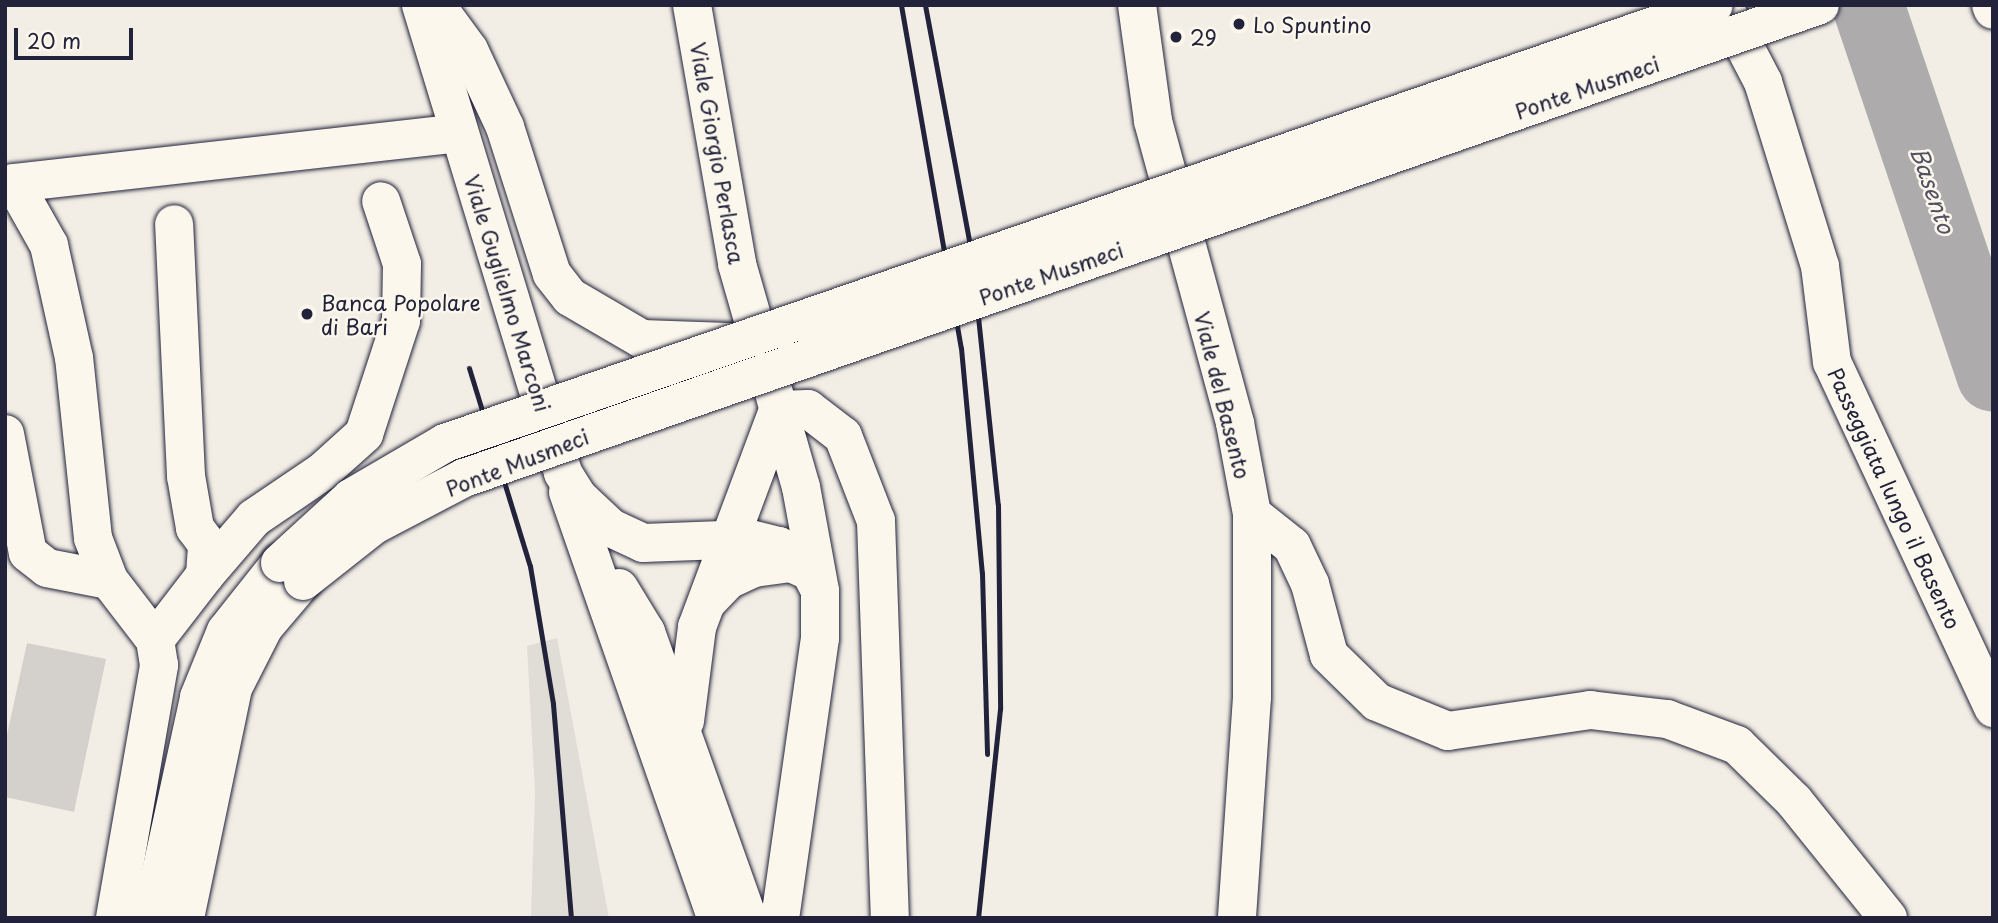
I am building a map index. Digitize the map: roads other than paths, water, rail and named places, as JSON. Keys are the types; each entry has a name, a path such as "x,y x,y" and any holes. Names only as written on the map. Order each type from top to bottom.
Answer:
{"street":[{"name":"Viale Guglielmo Marconi","path":"421,5 563,473 611,528 643,543 677,546 730,540 779,546 817,584"},
{"path":"436,5 470,50 505,127 552,274 570,297 642,339 732,341"},
{"name":"Viale Giorgio Perlasca","path":"692,5 745,301 778,411"},
{"name":"Viale del Basento","path":"1137,5 1153,121 1235,423 1252,514 1252,697 1237,918"},
{"name":"Ponte Musmeci","path":"292,572 351,498 445,443 732,341 1714,5"},
{"name":"Passeggiata lungo il Basento","path":"1723,5 1763,82 1821,266 1832,362 1993,708"},
{"name":"Ponte Musmeci","path":"292,572 464,478 1820,5"},
{"path":"155,640 109,580 93,538 74,358 49,245 14,183 458,133"},
{"path":"115,918 154,712 155,640 205,575 254,518 322,472 363,434 401,321 402,264 381,201"},
{"path":"173,224 186,476 195,528 206,544 205,575"},
{"path":"778,411 808,409 843,436 876,521 890,918"},
{"path":"687,744 688,666 704,607 778,411"},
{"path":"778,411 810,523 820,638 780,918"},
{"path":"5,434 29,552 47,568 109,580"},
{"path":"563,473 716,918"},
{"path":"677,546 723,523 750,486"},
{"path":"1252,514 1292,547 1310,584 1329,655 1377,702 1448,731 1590,710 1667,719 1737,745 1794,801 1888,918"},
{"path":"588,547 634,607 687,744 748,918"},
{"path":"704,607 728,580 754,568 791,564 817,584"},
{"path":"152,918 203,685 243,605 292,572"},
{"path":"185,918 233,688 292,572"}],"waterway":[{"name":"Basento","path":"1868,5 1993,376"}],"railway":[{"path":"901,5 961,348 982,573 987,754"},
{"path":"925,5 971,250 998,505 1000,709 978,918"},
{"path":"469,368 530,566 553,704 571,918"}],"place":[{"name":"Lo Spuntino","path":"1239,24"},
{"name":"29","path":"1176,37"},
{"name":"Banca Popolare di Bari","path":"307,314"}]}
